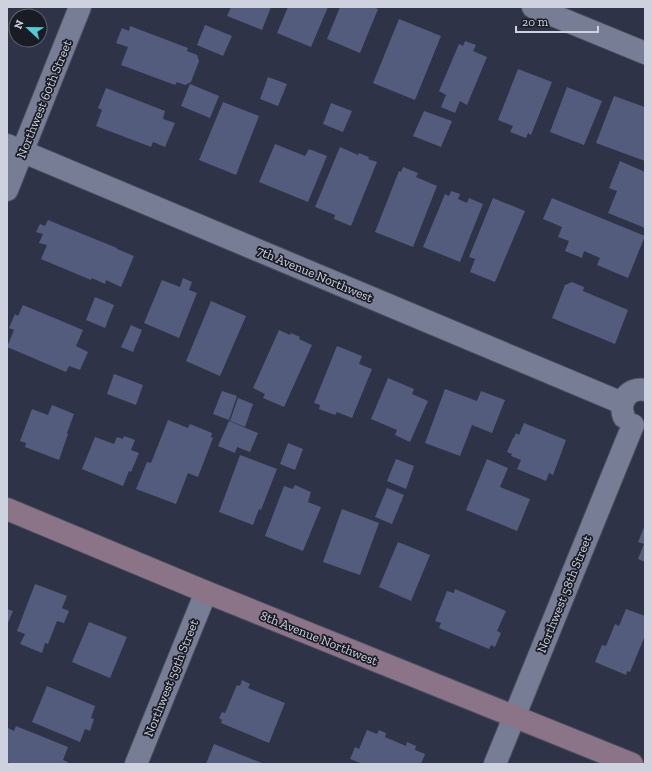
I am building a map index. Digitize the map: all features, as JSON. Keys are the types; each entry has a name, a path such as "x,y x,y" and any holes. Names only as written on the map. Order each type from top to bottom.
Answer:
{"main road":[{"name":"8th Avenue Northwest","path":"7,509 206,592 632,764"}],"street":[{"name":"Northwest 60th Street","path":"7,190 15,148 80,7"},
{"path":"533,7 645,53"},
{"name":"7th Avenue Northwest","path":"15,148 622,403"},
{"path":"639,425 626,420 623,415 622,403 625,397 630,393 636,390 645,390"},
{"name":"Northwest 58th Street","path":"495,764 639,425"},
{"name":"Northwest 59th Street","path":"136,764 206,592"}],"building":[{"path":"231,7 271,7 262,30 227,16"},
{"path":"288,7 328,7 311,47 277,33"},
{"path":"340,7 373,7 378,9 360,53 327,39"},
{"path":"399,19 441,36 415,100 373,83"},
{"path":"205,25 232,36 223,56 197,45"},
{"path":"130,26 188,48 187,51 197,55 199,61 191,82 185,85 177,82 175,85 121,65 128,47 116,43 122,28 129,31"},
{"path":"465,41 476,45 473,51 487,57 467,105 460,101 455,113 441,107 446,95 439,91 459,44 463,46"},
{"path":"518,69 552,82 531,135 528,133 526,138 510,132 513,126 498,120"},
{"path":"268,77 287,84 278,106 260,99"},
{"path":"190,84 219,96 210,118 181,106"},
{"path":"567,87 602,101 584,145 550,132"},
{"path":"106,88 165,111 163,119 175,123 165,147 153,142 151,147 96,126 102,110 98,108"},
{"path":"614,96 645,107 645,161 596,143"},
{"path":"223,102 259,116 236,175 199,160"},
{"path":"331,103 352,111 343,132 323,124"},
{"path":"424,111 452,121 441,147 413,136"},
{"path":"275,144 305,156 309,149 327,156 308,202 259,182"},
{"path":"340,147 358,155 359,153 369,157 368,159 377,162 351,226 334,219 335,215 315,207"},
{"path":"620,161 645,172 645,228 608,213 617,191 609,188"},
{"path":"403,167 418,173 416,177 437,186 413,247 375,232 399,171 401,172"},
{"path":"451,191 460,194 458,199 467,203 469,198 483,204 460,262 423,247 445,194 449,196"},
{"path":"493,198 525,211 495,282 470,272 475,259 469,257"},
{"path":"552,198 645,236 628,278 597,265 600,258 584,251 582,258 565,251 569,241 558,237 562,227 543,219"},
{"path":"48,220 134,256 121,287 106,280 105,284 92,278 91,280 41,259 47,245 39,243 43,234 36,232 40,224 45,226"},
{"path":"183,278 192,282 189,290 197,293 179,338 144,323 162,280 180,287"},
{"path":"572,282 584,287 583,291 628,310 615,344 552,318 565,285"},
{"path":"95,297 114,305 105,328 86,320"},
{"path":"211,301 246,316 220,376 186,361"},
{"path":"23,305 83,330 76,346 88,352 80,370 69,366 66,372 7,347 14,330 9,328 15,314 18,316"},
{"path":"131,325 142,330 133,352 121,347"},
{"path":"279,330 290,335 291,333 300,337 299,339 312,345 284,407 263,398 265,394 253,388"},
{"path":"337,346 362,356 359,364 372,369 352,418 337,412 335,415 319,409 320,405 314,403"},
{"path":"114,374 143,385 136,405 107,394"},
{"path":"388,378 414,389 412,394 428,401 410,442 395,435 397,430 371,419"},
{"path":"445,389 477,401 481,391 505,400 492,433 472,425 460,456 425,443"},
{"path":"222,391 237,396 229,420 213,414"},
{"path":"238,398 253,404 245,427 230,421"},
{"path":"52,405 74,414 59,460 25,447 26,443 20,441 32,409 48,415"},
{"path":"168,420 188,428 190,424 212,433 211,437 213,438 198,477 188,473 176,504 136,489 147,462 151,463"},
{"path":"229,421 258,433 250,452 237,447 235,453 218,446"},
{"path":"524,423 566,440 553,475 549,473 546,481 517,469 521,460 511,456 512,454 507,452 513,438 516,433 519,435"},
{"path":"124,436 135,440 131,450 139,453 123,486 82,469 95,437 114,444 117,437 123,439"},
{"path":"288,443 303,449 295,470 280,464"},
{"path":"240,455 277,469 261,510 259,509 253,525 219,512"},
{"path":"396,459 414,466 406,489 387,481"},
{"path":"487,459 508,468 500,487 530,499 517,531 466,510"},
{"path":"295,485 311,492 308,502 321,507 303,551 265,536 284,486 293,489"},
{"path":"387,488 404,495 392,524 375,517"},
{"path":"342,509 379,523 360,575 323,562"},
{"path":"645,525 645,562 638,559 644,544 638,542"},
{"path":"398,542 430,555 411,601 379,587"},
{"path":"35,584 67,596 62,608 69,611 64,623 57,621 48,644 45,643 42,653 20,644 25,634 17,631"},
{"path":"455,589 506,611 497,631 501,633 495,647 491,645 489,649 439,628 441,623 435,621 447,591 454,593"},
{"path":"7,609 13,611 7,625"},
{"path":"626,609 645,616 645,639 644,638 630,672 627,671 626,675 595,662 602,645 606,646 615,624 619,626"},
{"path":"89,622 127,637 110,678 72,662"},
{"path":"242,680 250,684 248,688 285,703 269,743 221,723 222,720 219,718 222,712 225,713 237,685 240,686"},
{"path":"47,686 95,706 91,718 94,719 90,731 85,729 80,742 32,722"},
{"path":"16,726 68,747 63,760 68,762 67,764 13,764 7,762 7,730 8,728 14,731"},
{"path":"367,730 377,734 379,730 386,733 385,737 406,746 407,742 416,746 415,750 425,754 421,764 363,764 350,759 355,747 359,749"},
{"path":"214,744 262,763 206,764"}]}
